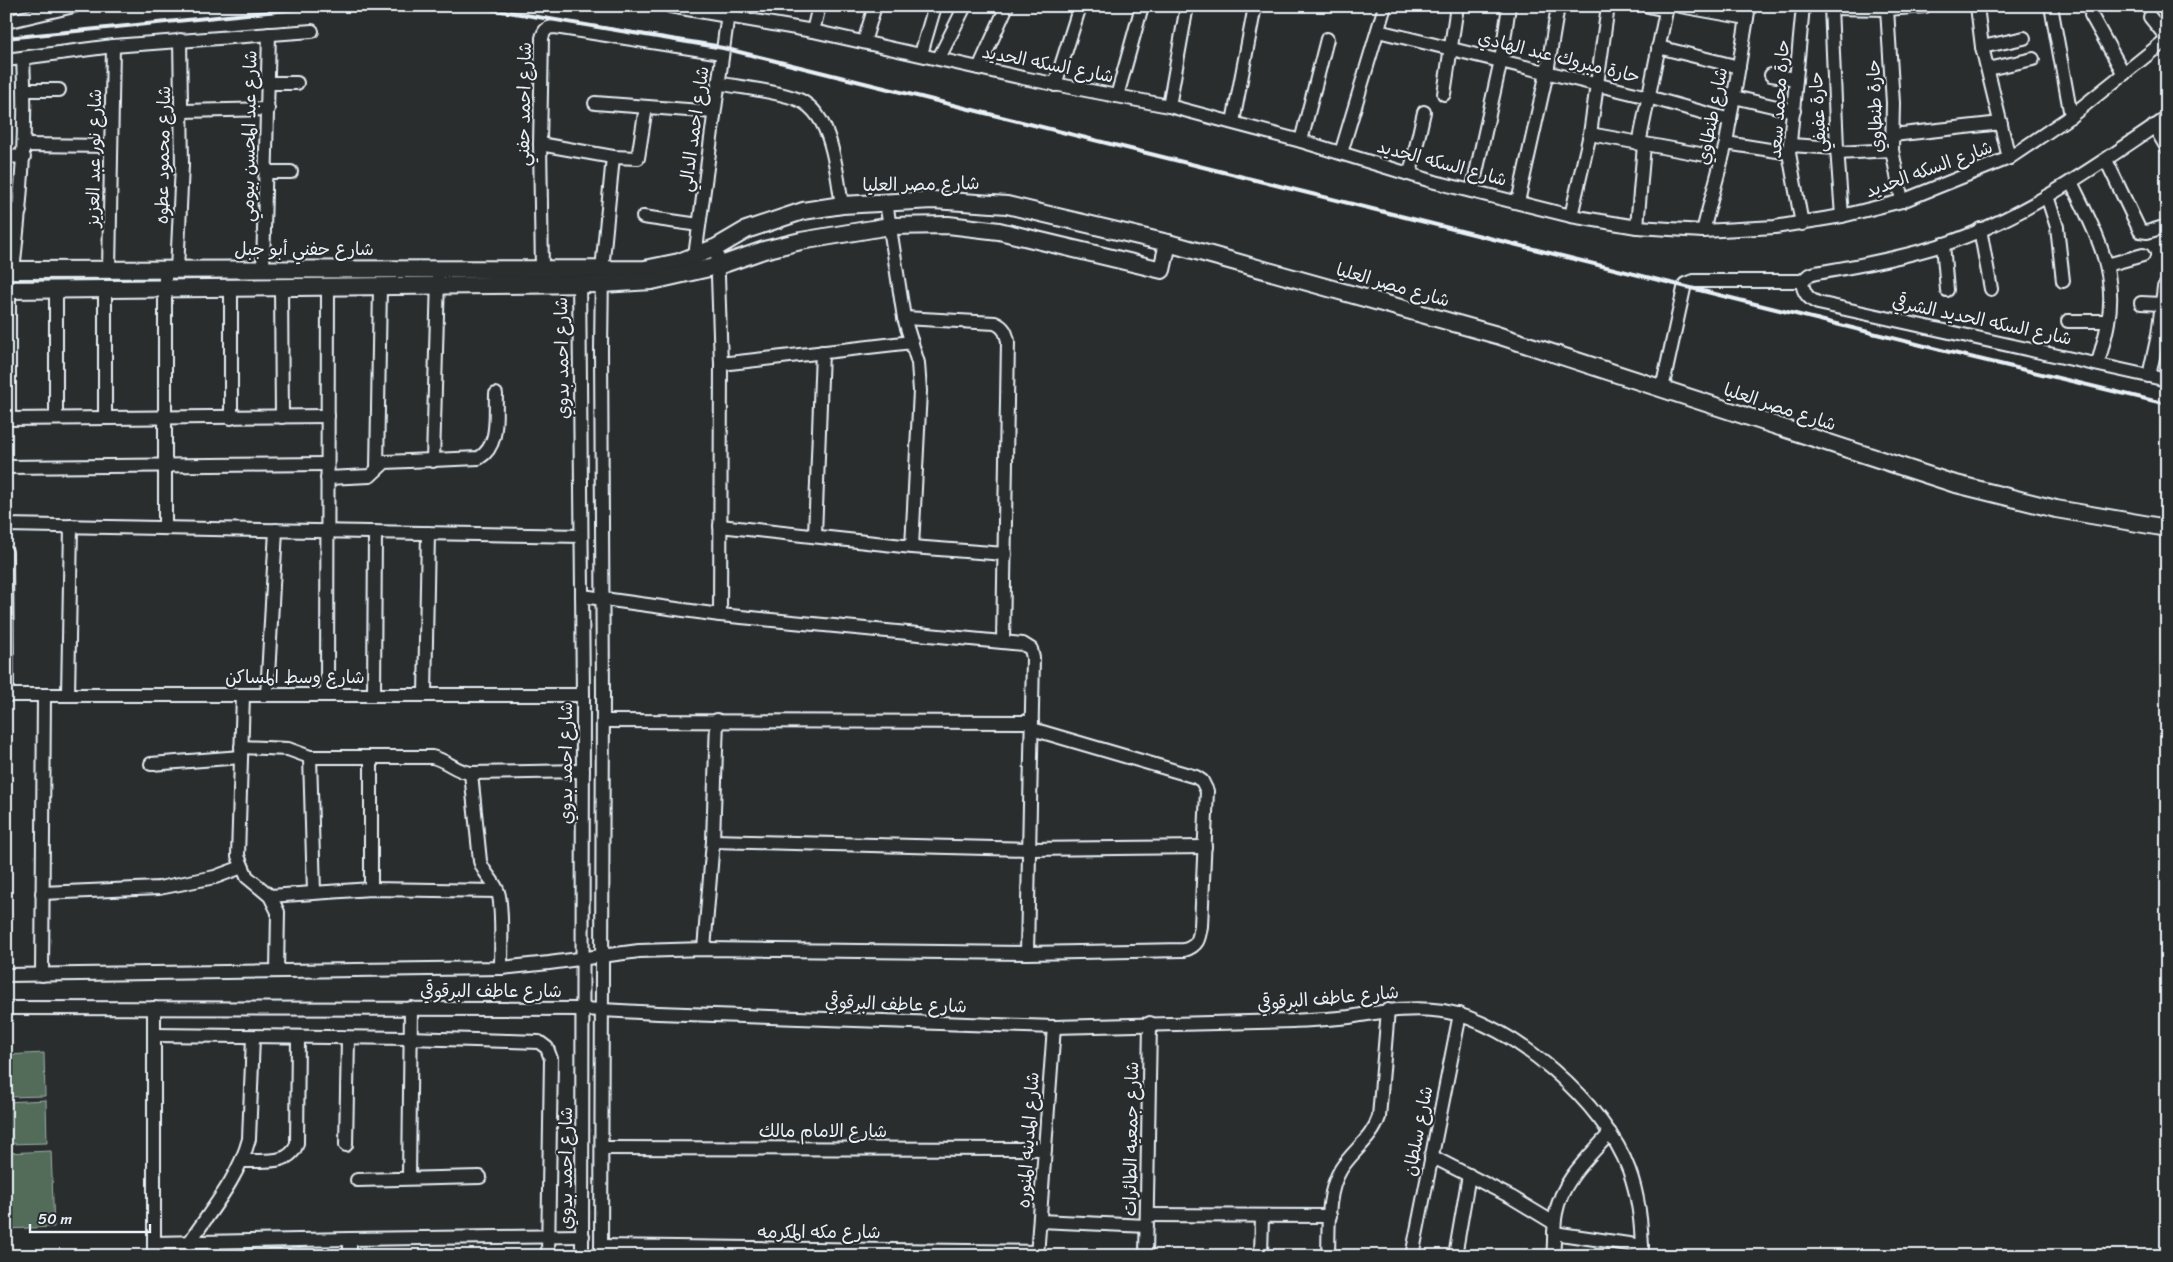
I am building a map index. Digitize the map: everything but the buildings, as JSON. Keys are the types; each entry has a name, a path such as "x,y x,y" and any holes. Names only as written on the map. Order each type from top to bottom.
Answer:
{"street":[{"path":"6,22 74,6"},
{"name":"شارع السكه الحديد","path":"670,6 728,11 1055,85 1169,106 1301,141 1472,191 1571,216 1637,227 1703,231 1802,224 1842,216 1902,201 2009,158 2071,116 2167,38"},
{"path":"813,31 819,6"},
{"path":"864,42 875,6"},
{"path":"920,54 935,6"},
{"path":"939,58 965,6"},
{"path":"979,68 1007,6"},
{"path":"1055,85 1080,6"},
{"path":"1117,96 1142,6"},
{"path":"1169,106 1187,6"},
{"path":"1233,122 1255,6"},
{"path":"1341,153 1385,6"},
{"path":"1444,94 1457,6"},
{"path":"1472,191 1501,60 1509,6"},
{"path":"1518,202 1558,6"},
{"path":"1571,216 1590,134 1608,6"},
{"path":"1637,227 1642,144 1648,97 1666,8 1648,6"},
{"path":"1680,6 1748,12"},
{"name":"حارة محمد سعد","path":"1802,224 1790,149 1803,6"},
{"path":"1831,7 1887,9 1925,6"},
{"path":"1977,6 1982,47 2009,158"},
{"path":"2051,6 2071,116"},
{"name":"حارة عفيفي","path":"1831,7 1837,151 1842,216"},
{"name":"حارة طنطاوي","path":"1887,9 1893,135 1892,150 1902,201"},
{"name":"شارع احمد الدالي","path":"695,256 728,11"},
{"name":"شارع طنطاوي","path":"1703,231 1726,142 1748,12"},
{"path":"2091,15 2124,74"},
{"path":"2150,17 2167,38"},
{"name":"شارع احمد حفني","path":"542,269 540,144 542,38 544,31 549,27 722,53"},
{"path":"6,60 113,46 312,31"},
{"name":"حارة مبروك عبد الهادي","path":"1378,31 1648,97 1730,120"},
{"name":"شارع عبد المحسن بيومي","path":"263,269 267,172 269,34"},
{"path":"1982,47 2024,38"},
{"path":"1301,141 1327,39"},
{"name":"شارع محمود عطوه","path":"165,528 165,289 171,270 182,165 180,40"},
{"name":"شارع نور عبد العزيز","path":"109,270 113,46"},
{"path":"1658,47 1739,66"},
{"path":"10,270 20,211 24,152 25,90 23,58"},
{"path":"1988,70 2033,59"},
{"path":"1771,75 1796,79"},
{"path":"268,83 297,83"},
{"path":"718,83 795,98 808,104 823,122 842,205"},
{"path":"25,90 59,90"},
{"path":"1734,97 1794,111"},
{"path":"595,103 714,112"},
{"path":"540,144 613,157 639,157 646,107"},
{"path":"182,111 268,109"},
{"path":"1410,174 1424,112"},
{"path":"1662,389 1685,284 1693,281 1802,281 1809,275 1816,273 1898,257 1943,244 2012,215 2047,196 2106,160 2167,118"},
{"path":"1893,135 2001,123"},
{"path":"2154,126 2167,148"},
{"path":"1590,134 1722,158"},
{"path":"1726,142 1790,149 1837,151 1892,150"},
{"path":"6,156 24,152 111,146"},
{"name":"شارع احمد بدوي","path":"601,1251 603,1010 602,277 613,157"},
{"path":"2106,160 2140,231 2147,232 2167,226"},
{"path":"267,172 291,172"},
{"path":"2071,182 2098,236 2107,265 2110,283 2108,321 2098,364"},
{"path":"2047,196 2058,227 2063,281"},
{"name":"شارع مصر العليا","path":"602,277 679,262 717,246 746,230 803,211 842,205 933,200 1007,204 1168,243 1497,335 1952,483 2056,508 2167,528"},
{"path":"886,202 904,318 918,363 920,391 912,547"},
{"path":"6,210 20,211"},
{"path":"643,217 699,225"},
{"path":"602,277 652,281 718,266 764,250 801,241 890,226 948,225 999,231 1162,270 1168,243"},
{"path":"1980,229 1991,289"},
{"path":"1943,244 1947,290"},
{"path":"717,246 721,364 720,614"},
{"path":"2107,265 2143,255"},
{"path":"433,461 438,268"},
{"name":"شارع حفني أبو جبل","path":"10,270 542,269 578,277"},
{"name":"شارع احمد بدوي","path":"578,277 584,695 582,1256"},
{"name":"شارع حفني أبو جبل","path":"8,290 438,286 602,277"},
{"name":"شارع السكه الحديد الشرقي","path":"1802,281 1807,296 1818,303 2167,380"},
{"path":"377,469 380,286"},
{"path":"281,287 282,417"},
{"path":"327,695 328,287"},
{"path":"2149,376 2154,360 2164,287"},
{"path":"231,288 231,418"},
{"path":"105,289 106,418"},
{"path":"8,290 8,419 328,416"},
{"path":"56,290 56,418"},
{"path":"2141,303 2162,304"},
{"path":"904,318 994,323 1000,326 1006,333 1008,341 1003,642"},
{"path":"2068,321 2108,321"},
{"path":"721,364 912,342"},
{"path":"816,535 822,352"},
{"path":"328,478 370,476 385,462 469,460 479,458 487,453 492,446 496,394"},
{"path":"6,467 327,464"},
{"path":"6,525 581,536"},
{"path":"68,695 71,526"},
{"path":"720,526 912,547 1005,554"},
{"path":"267,695 276,530"},
{"path":"374,695 375,532"},
{"path":"424,695 428,533"},
{"path":"6,552 6,695"},
{"path":"582,596 720,614 1023,644 1030,648 1032,653 1032,726 1027,953"},
{"name":"شارع وسط المساكن","path":"6,695 584,695"},
{"path":"42,975 44,695"},
{"path":"243,695 237,844 242,867 255,886 270,896 278,912 277,971"},
{"path":"704,949 713,841 717,720"},
{"path":"603,721 717,720 1032,726 1196,777 1202,781 1206,791 1205,847 1029,849 713,841"},
{"path":"151,764 241,752 288,749 310,757 432,757 446,762 458,770 471,773 584,770"},
{"path":"310,757 314,892"},
{"path":"371,757 371,889"},
{"path":"471,773 480,861 482,869 498,890 501,968"},
{"name":"شارع عاطف البرقوقي","path":"6,975 501,968 533,966 639,951 704,949 1027,953 1184,950 1193,948 1197,944 1201,926 1205,847"},
{"path":"42,893 159,888 215,876 242,867"},
{"path":"270,896 371,889 498,890"},
{"name":"شارع عاطف البرقوقي","path":"6,1008 583,1009 1054,1027 1150,1023 1325,1020 1388,1010 1420,1009 1460,1014 1491,1028 1542,1060 1580,1096 1610,1133 1629,1168 1635,1187 1639,1208 1642,1251"},
{"path":"154,1008 154,1250 189,1243 214,1242 583,1236"},
{"path":"409,1178 409,1038 411,1008"},
{"path":"1328,1256 1334,1187 1340,1171 1375,1129 1378,1117 1388,1010"},
{"name":"شارع سلطان","path":"1412,1256 1430,1156 1460,1014"},
{"name":"شارع جمعيه الطائرات","path":"1146,1256 1150,1023"},
{"name":"شارع المدينه المنوره","path":"1038,1254 1054,1027"},
{"path":"154,1035 530,1040 540,1042 548,1048 551,1058 548,1256"},
{"path":"189,1243 242,1161 249,1138 253,1036"},
{"path":"242,1161 280,1160 288,1158 295,1151 297,1142 298,1037"},
{"path":"346,1145 348,1038"},
{"path":"1553,1256 1554,1228 1561,1195 1570,1179 1610,1133"},
{"name":"شارع الامام مالك","path":"602,1148 1045,1149"},
{"path":"1430,1156 1469,1175 1554,1228 1642,1251"},
{"path":"1455,1256 1469,1175"},
{"path":"357,1180 480,1177"},
{"path":"1262,1216 1262,1256"},
{"path":"1040,1221 1330,1216"},
{"path":"350,1239 350,1256"},
{"path":"214,1242 214,1256"},
{"name":"شارع مكه المكرمه","path":"601,1251 1038,1254"}],"green space":[{"path":"44,1053 45,1096 6,1097 6,1055"},
{"path":"46,1100 47,1143 6,1144 6,1102"},
{"path":"51,1151 54,1227 6,1229 6,1153"}],"railway":[{"path":"6,38 307,8 433,6"},
{"path":"472,6 723,48 1941,350 2167,404"}]}
